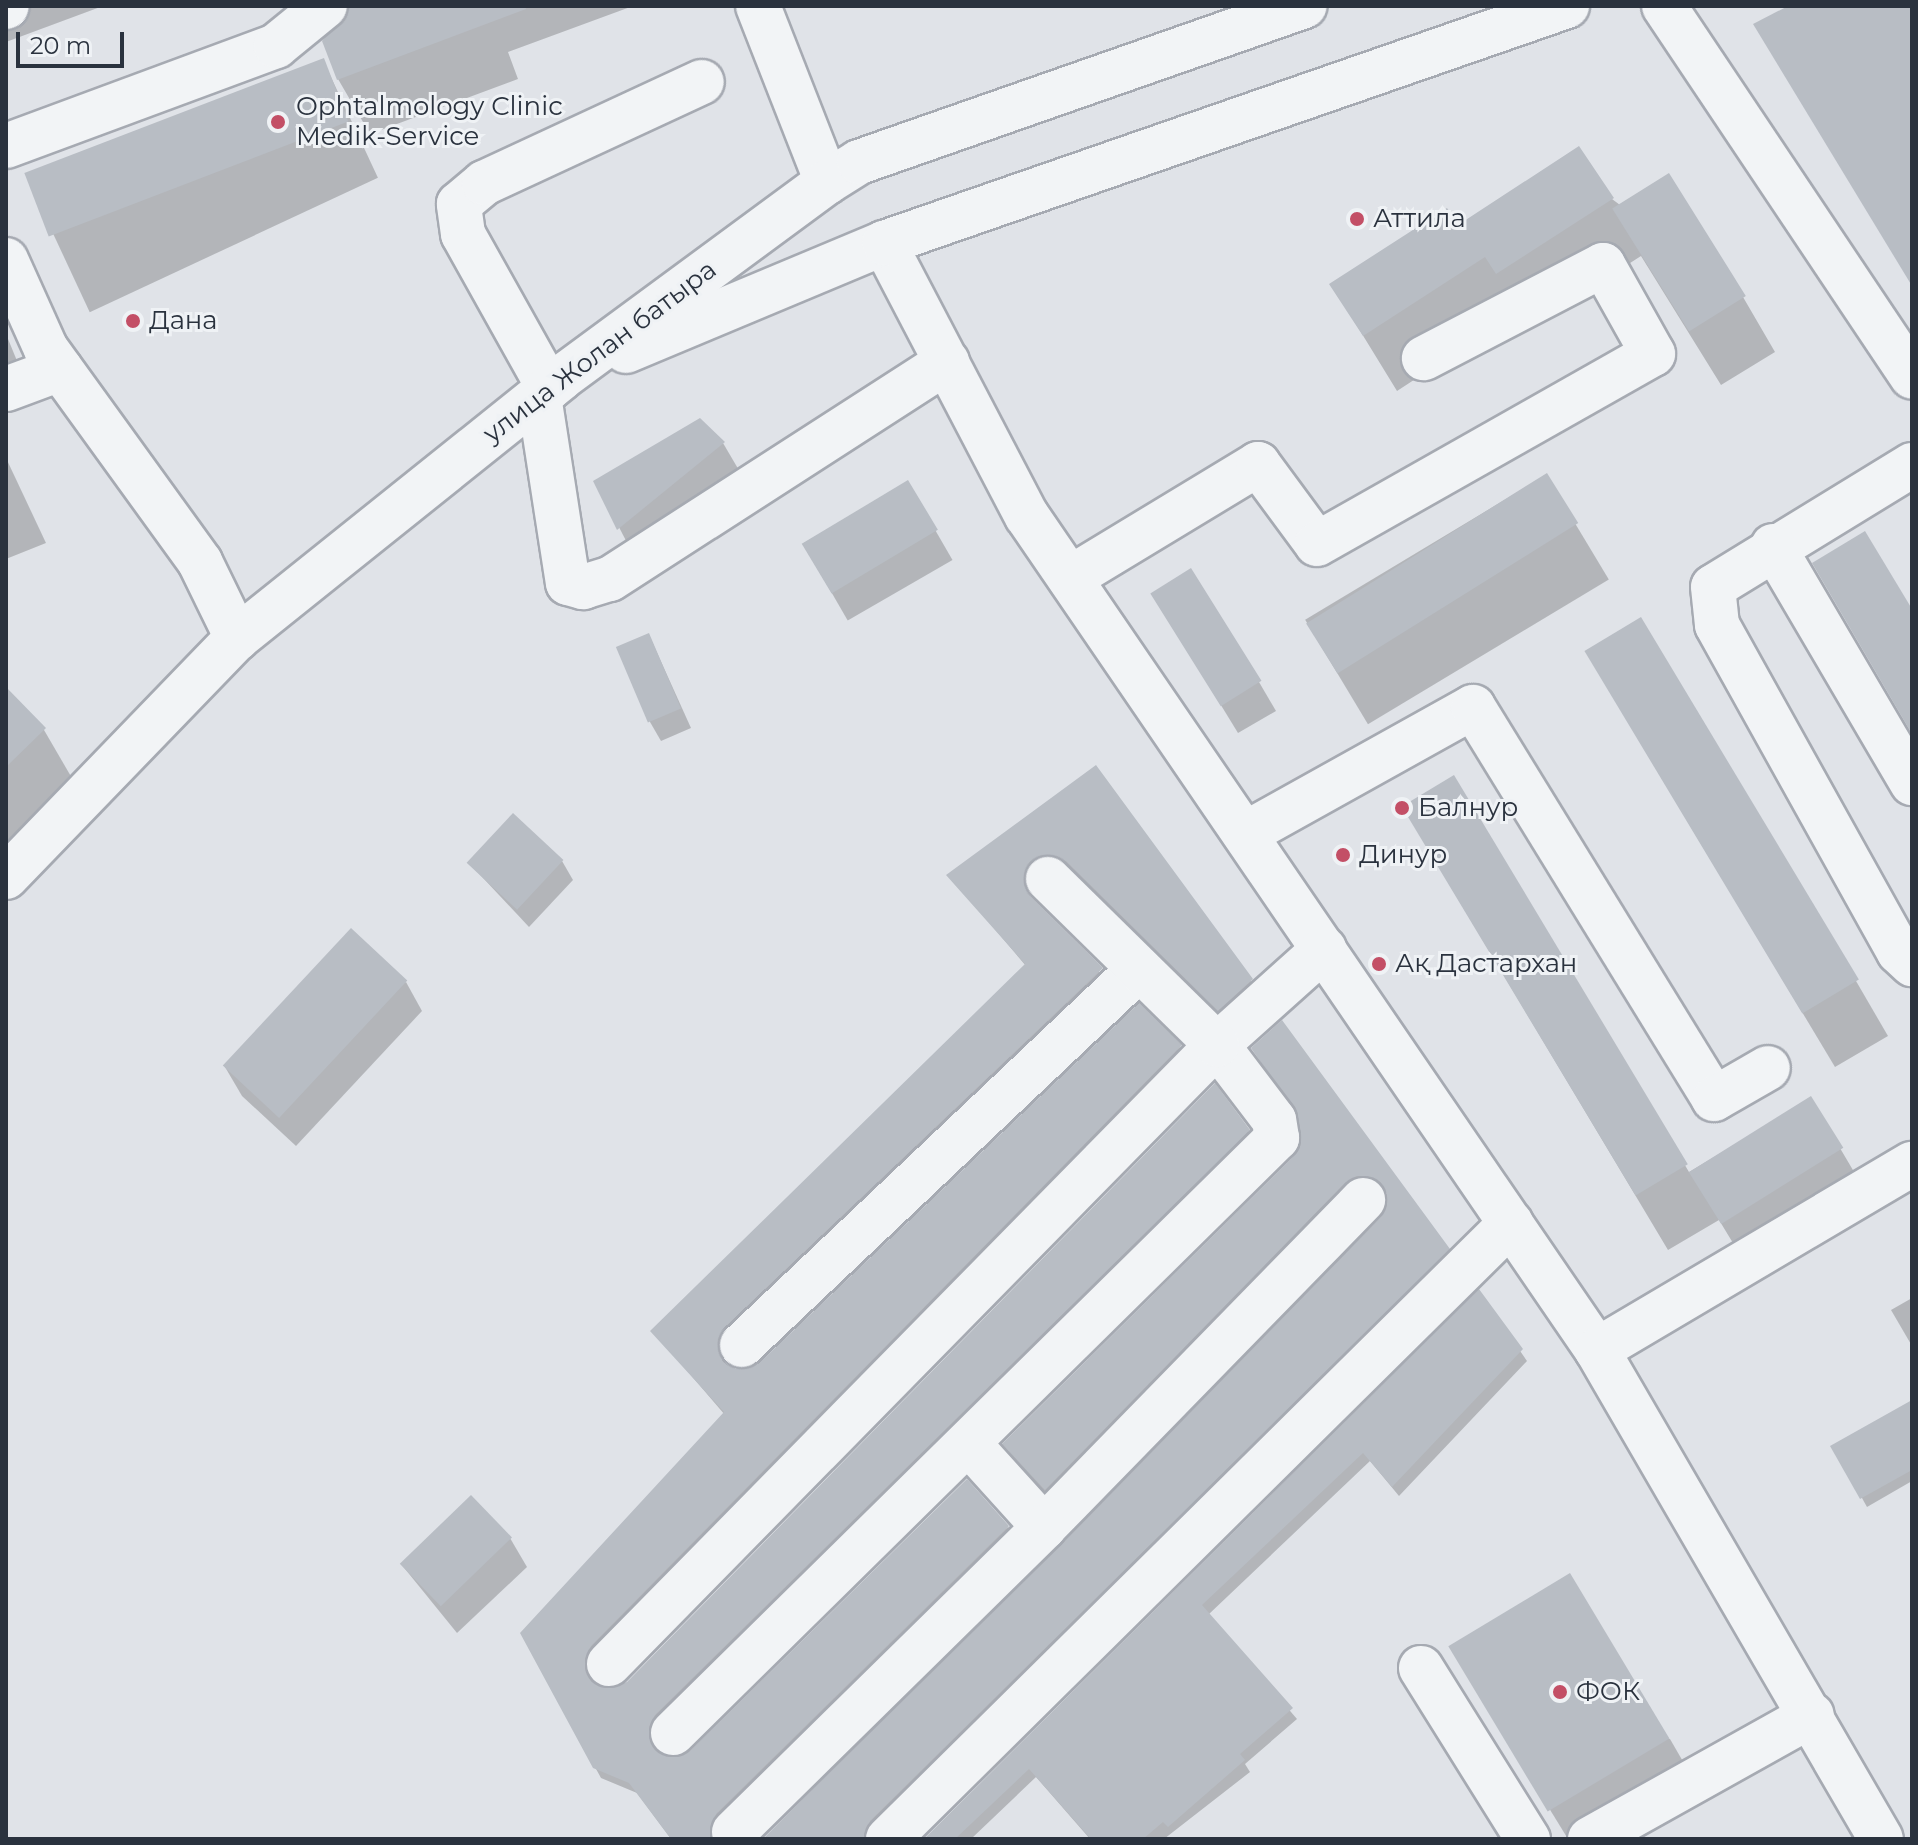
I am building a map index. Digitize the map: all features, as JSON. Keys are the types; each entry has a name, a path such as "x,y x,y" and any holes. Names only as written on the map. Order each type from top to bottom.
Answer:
{"street":[{"path":"6,146 276,46 325,6"},
{"path":"758,6 827,182"},
{"name":"улица Жолан батыра","path":"6,877 237,638 549,387 827,182 859,162 1305,6"},
{"path":"549,387 884,243 1567,6"},
{"path":"1664,6 1912,377"},
{"path":"702,82 484,183 459,204 463,234 549,387 568,583 583,587 623,572 947,362"},
{"path":"884,243 1027,516 1597,1350 1812,1715 1881,1839"},
{"path":"6,260 60,369 200,562 237,638"},
{"path":"1070,578 1258,464 1317,544 1653,354 1603,265 1424,358"},
{"path":"6,389 60,369"},
{"path":"1912,465 1773,546 1713,587 1717,625 1912,964"},
{"path":"1773,546 1912,783"},
{"path":"1245,834 1473,707 1714,1099 1768,1068"},
{"path":"673,1733 1267,1154 1277,1138 1274,1120 1217,1045 1048,879"},
{"path":"609,1664 1217,1045 1324,949"},
{"path":"742,1345 1139,969"},
{"path":"1597,1350 1912,1164"},
{"path":"734,1832 1044,1527 1363,1200"},
{"path":"888,1839 1511,1223"},
{"path":"969,1444 1044,1527"},
{"path":"1421,1668 1528,1839"},
{"path":"1590,1839 1812,1715"}],"building":[{"path":"349,6 525,6 526,9 337,80 322,41"},
{"path":"1788,6 1912,6 1912,286 1753,24"},
{"path":"324,58 348,121 49,237 24,173"},
{"path":"1579,146 1614,198 1496,274 1485,257 1363,336 1329,284 1447,208 1458,225"},
{"path":"1669,173 1746,296 1689,331 1612,209"},
{"path":"700,418 725,442 617,530 593,481"},
{"path":"1547,473 1578,523 1337,674 1306,623"},
{"path":"908,480 938,530 832,594 802,544"},
{"path":"1865,531 1912,609 1912,734 1812,563"},
{"path":"1191,568 1261,681 1221,706 1150,593"},
{"path":"1641,617 1859,980 1802,1014 1584,651"},
{"path":"649,633 681,708 648,723 616,647"},
{"path":"6,687 46,728 6,767"},
{"path":"1096,765 1253,979 1218,1011 1066,861 1042,855 1030,862 1024,885 1030,896 1103,968 725,1327 718,1339 723,1362 736,1369 759,1363 1139,1003 1182,1045 591,1646 585,1659 591,1681 604,1688 627,1682 1215,1083 1250,1130 655,1715 649,1727 655,1750 667,1757 690,1751 967,1479 1009,1526 716,1814 710,1839 671,1839 629,1783 593,1768 520,1633 724,1412 650,1331 1025,964 946,875"},
{"path":"1454,775 1688,1164 1636,1196 1402,806"},
{"path":"513,813 563,860 517,910 467,863"},
{"path":"351,928 407,981 279,1118 223,1065"},
{"path":"1282,1020 1450,1249 870,1821 864,1839 763,1839 1381,1217 1387,1194 1380,1182 1357,1176 1345,1183 1045,1490 1002,1444 1295,1155 1298,1115 1251,1048"},
{"path":"1811,1096 1843,1148 1721,1224 1689,1172"},
{"path":"1479,1289 1523,1349 1392,1487 1363,1453 1202,1605 1293,1708 1240,1754 1245,1760 1168,1827 1163,1822 1143,1839 1091,1839 1029,1769 955,1839 924,1839"},
{"path":"1912,1400 1912,1470 1860,1499 1830,1446"},
{"path":"471,1495 512,1537 441,1606 400,1564"},
{"name":"ФОК","path":"1570,1573 1669,1738 1548,1812 1448,1646"}],"place":[{"name":"Ophtalmology Clinic Medik-Service","path":"278,122"},
{"name":"Аттила","path":"1357,219"},
{"name":"Дана","path":"133,321"},
{"name":"Балнур","path":"1402,808"},
{"name":"Динур","path":"1343,855"},
{"name":"Ақ Дастархан","path":"1379,964"},
{"name":"ФОК","path":"1560,1692"}]}
